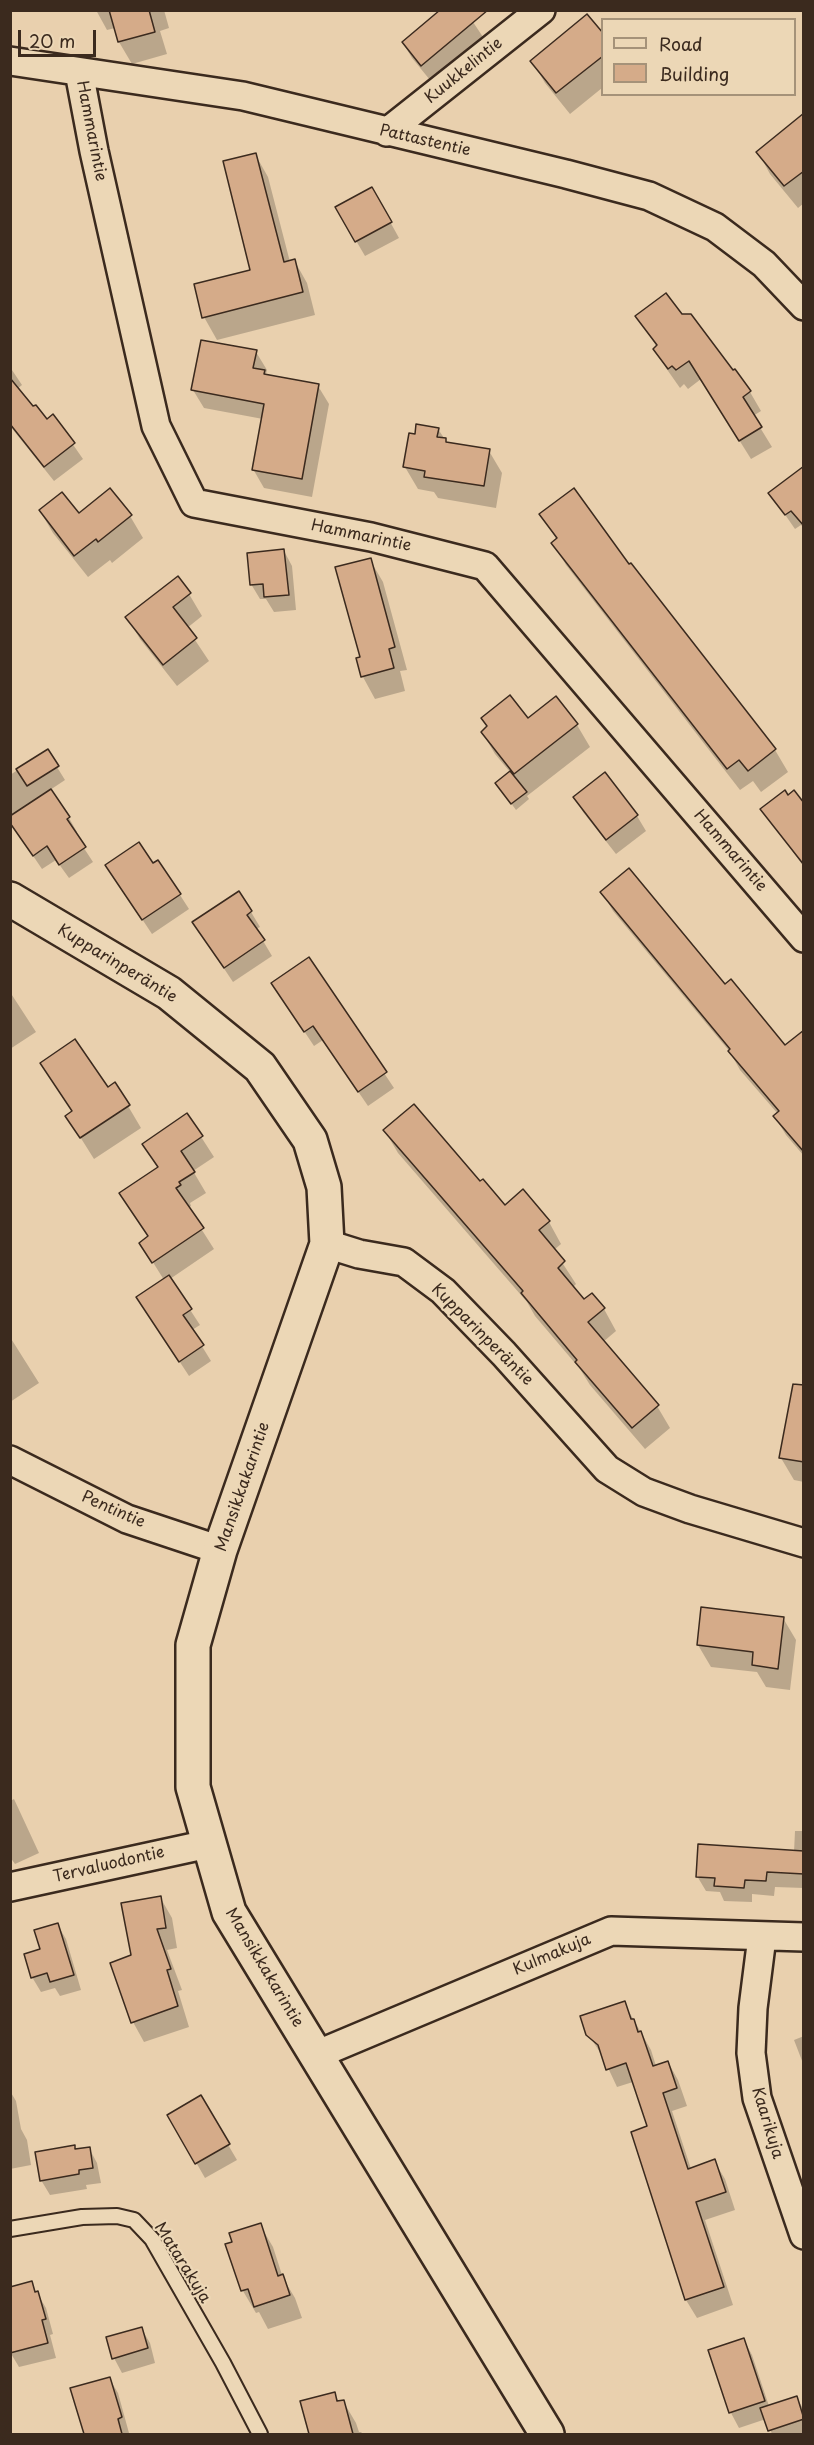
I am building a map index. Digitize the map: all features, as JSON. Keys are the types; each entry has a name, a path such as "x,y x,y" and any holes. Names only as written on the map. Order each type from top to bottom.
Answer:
{"street":[{"name":"Kuukkelintie","path":"387,132 541,10"},
{"name":"Pattastentie","path":"10,60 243,96 649,196 715,227 764,264 804,306"},
{"name":"Hammarintie","path":"79,72 94,151 156,426 194,503 371,537 485,566 804,938"},
{"name":"Kupparinperäntie","path":"10,899 169,993 261,1067 310,1140 324,1187 327,1245 359,1254 404,1262 443,1291 504,1354 607,1469 644,1492 690,1509 804,1543"},
{"name":"Mansikkakarintie","path":"327,1245 220,1550 193,1645 192,1787 229,1912 547,2434"},
{"name":"Pentintie","path":"10,1460 127,1519 220,1550"},
{"name":"Tervaluodontie","path":"10,1887 208,1844"},
{"name":"Kulmakuja","path":"316,2055 610,1930 804,1937"},
{"name":"Kaarikuja","path":"762,1937 753,2008 751,2053 757,2098 804,2235"}],"lane":[{"name":"Matarakuja","path":"10,2229 82,2217 117,2216 134,2220 152,2239 224,2364 260,2434"}],"building":[{"path":"109,10 149,10 155,32 118,42"},
{"path":"440,10 488,10 421,66 402,42"},
{"path":"587,14 601,31 601,58 556,93 530,61"},
{"path":"804,113 804,171 784,186 756,152"},
{"path":"256,153 284,262 295,259 303,292 202,318 194,284 250,270 223,161"},
{"path":"372,187 392,222 355,242 335,207"},
{"path":"666,293 682,314 691,314 751,391 743,397 762,427 739,441 689,361 676,370 672,366 668,369 653,349 657,345 635,316"},
{"path":"201,340 257,350 253,368 265,370 264,374 319,384 302,479 252,470 264,404 191,390"},
{"path":"10,378 47,419 53,414 75,443 44,467 10,424"},
{"path":"416,424 439,428 437,437 446,438 446,442 490,449 484,486 424,477 425,471 403,467 409,433 415,434"},
{"path":"804,466 804,526 791,511 785,515 768,493"},
{"path":"110,488 132,515 98,542 96,539 74,556 39,510 62,492 79,513"},
{"path":"574,488 629,564 631,563 776,749 748,771 739,760 727,769 551,543 557,538 539,514"},
{"path":"284,549 289,595 264,597 263,584 250,585 247,553"},
{"path":"371,558 395,647 389,649 394,668 361,677 356,658 360,657 335,567"},
{"path":"178,576 191,593 173,607 197,638 163,665 125,617"},
{"path":"510,695 528,718 556,696 578,724 514,774 481,732 487,726 481,718"},
{"path":"48,749 59,766 27,786 16,769"},
{"path":"510,771 527,792 511,804 495,783"},
{"path":"605,772 638,815 606,840 573,797"},
{"path":"51,789 70,817 67,819 86,847 59,865 47,846 33,856 10,823 10,816"},
{"path":"785,790 788,795 794,790 804,803 804,865 760,809"},
{"path":"139,842 153,863 158,860 181,894 142,920 105,865"},
{"path":"629,868 725,984 731,979 785,1045 804,1030 804,1152 773,1116 779,1111 600,892"},
{"path":"239,891 252,911 247,915 265,940 224,968 192,922"},
{"path":"309,957 387,1072 358,1092 313,1026 304,1032 271,983"},
{"path":"75,1039 108,1087 115,1082 130,1105 80,1138 65,1116 72,1111 40,1063"},
{"path":"414,1104 480,1181 483,1179 505,1205 523,1189 550,1221 539,1230 565,1261 558,1268 584,1299 592,1293 605,1308 588,1322 659,1405 632,1428 575,1362 577,1360 521,1293 523,1291 383,1130"},
{"path":"187,1113 203,1136 181,1151 195,1172 179,1182 181,1185 176,1188 204,1228 152,1263 139,1243 148,1236 119,1193 158,1167 142,1144"},
{"path":"169,1275 192,1309 183,1315 204,1345 179,1362 136,1297"},
{"path":"793,1384 804,1385 804,1462 779,1458"},
{"path":"701,1607 784,1617 778,1669 752,1665 753,1652 697,1645"},
{"path":"698,1844 804,1851 804,1874 767,1872 766,1881 745,1880 744,1888 714,1886 715,1878 696,1877"},
{"path":"161,1896 166,1928 157,1929 171,1969 167,1970 178,2006 131,2023 110,1963 131,1955 121,1903"},
{"path":"58,1923 74,1975 50,1982 47,1973 31,1978 24,1954 40,1949 34,1930"},
{"path":"625,2001 631,2019 634,2019 638,2032 641,2031 653,2066 668,2061 677,2088 663,2093 688,2169 715,2159 726,2192 696,2202 724,2287 685,2300 631,2132 647,2126 626,2063 606,2070 598,2045 586,2035 580,2016"},
{"path":"201,2095 230,2144 195,2164 167,2115"},
{"path":"75,2145 75,2149 90,2147 93,2168 79,2170 79,2174 40,2181 35,2152"},
{"path":"261,2223 278,2276 283,2274 290,2295 254,2307 248,2289 241,2291 225,2244 232,2242 229,2233"},
{"path":"32,2281 35,2292 38,2291 46,2319 42,2320 48,2343 10,2353 10,2287"},
{"path":"142,2327 148,2348 112,2359 106,2337"},
{"path":"744,2338 765,2401 729,2413 708,2350"},
{"path":"110,2377 122,2417 118,2419 122,2434 84,2434 70,2388"},
{"path":"335,2392 337,2401 344,2400 353,2434 309,2434 300,2401"},
{"path":"797,2396 804,2419 768,2431 760,2408"}]}
